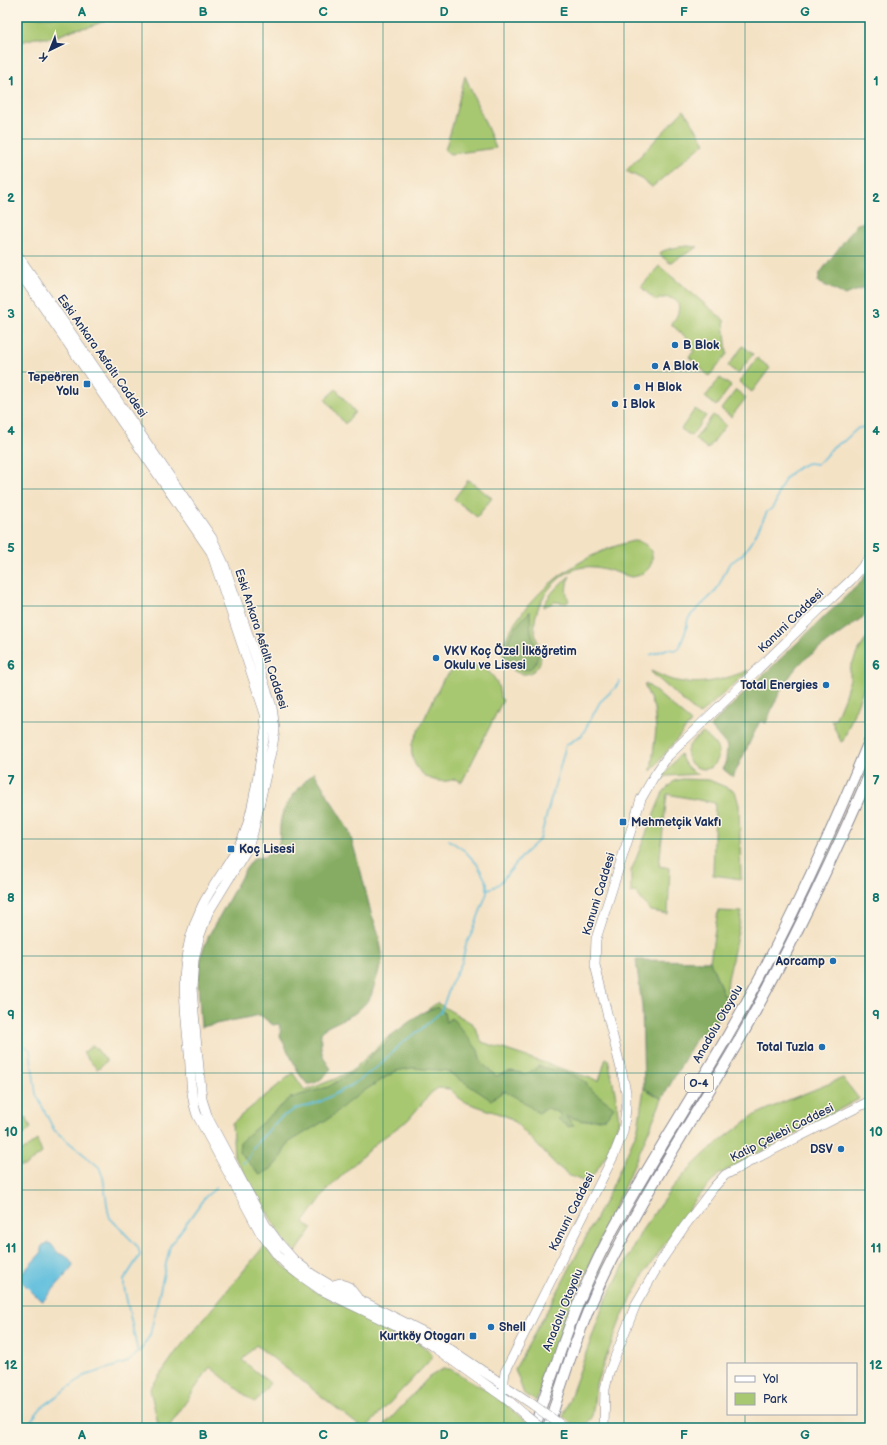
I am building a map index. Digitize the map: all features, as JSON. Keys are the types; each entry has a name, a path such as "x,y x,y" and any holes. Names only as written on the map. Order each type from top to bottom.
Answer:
{"highway":[{"name":"Anadolu Otoyolu","path":"534,1428 563,1340 587,1282 608,1239 646,1172 728,1035 767,963 833,826 870,739"},
{"name":"Anadolu Otoyolu","path":"548,1428 562,1380 584,1322 605,1274 639,1208 740,1038 776,973 842,838 870,773"}],"main road":[{"name":"Eski Ankara Asfaltı Caddesi","path":"17,254 199,518 215,544 224,564 272,707 274,718 274,736 253,833 246,851 208,913 199,938 195,955 192,996 201,1094 208,1118 271,1232 294,1260 312,1274 332,1286 420,1330 490,1375 566,1428"},
{"name":"Eski Ankara Asfaltı Caddesi","path":"17,269 211,552 265,714 266,729 248,822 238,847 202,905 193,928 185,962 184,990 192,1099 200,1123 254,1222 278,1256 298,1274 336,1298 416,1336 509,1401 541,1428"},
{"name":"Kanuni Caddesi","path":"504,1385 506,1372 614,1155 623,1132 626,1109 626,1092 595,965 596,940 641,799 668,756 852,580 870,558"},
{"name":"Katip Çelebi Caddesi","path":"604,1428 605,1389 609,1372 622,1335 636,1304 661,1261 714,1187 725,1176 750,1160 870,1102"},
{"path":"332,1286 332,1292 336,1298"},
{"path":"490,1375 496,1376 506,1372"},
{"path":"504,1385 509,1401"}],"green space":[{"path":"17,17 112,17 89,27 75,29 53,38 35,38 17,43"},
{"path":"465,76 496,148 450,154 445,150"},
{"path":"684,110 705,143 652,187 642,179 626,171"},
{"path":"865,222 870,224 870,283 864,288 845,295 818,282 820,273 857,224"},
{"path":"687,246 698,247 670,263 660,255 661,252 667,250"},
{"path":"659,266 724,320 727,354 709,376 689,357 694,351 689,347 692,343 671,324 678,314 678,303 668,298 656,301 641,287"},
{"path":"743,346 753,354 738,374 728,366"},
{"path":"757,358 770,368 752,392 739,382"},
{"path":"720,378 731,386 716,406 705,397"},
{"path":"336,389 355,412 345,424 325,399"},
{"path":"736,390 746,398 731,417 721,409"},
{"path":"695,409 706,416 691,436 681,429"},
{"path":"713,415 726,425 708,449 695,439"},
{"path":"468,480 492,498 477,517 454,499"},
{"path":"633,541 642,543 648,547 651,552 651,565 646,571 640,575 631,577 596,567 584,567 564,575 548,590 537,611 535,632 541,657 540,662 533,671 528,674 523,674 512,670 505,661 503,655 505,642 517,620 540,593 568,570 599,552"},
{"path":"870,569 870,612 805,659 792,673 778,697 766,723 760,721 733,777 723,769 726,760 727,746 710,726 860,583"},
{"path":"570,576 566,588 569,601 567,603 555,602 543,607 548,598 562,582"},
{"path":"530,611 531,631 538,655 536,663 532,668 520,670 510,663 507,657 507,644 512,633"},
{"path":"870,633 870,672 843,741 841,742 831,720 835,720 844,698 850,679 850,669 857,653"},
{"path":"464,665 478,666 490,673 497,684 500,698 503,700 462,782 455,779 438,781 423,774 418,768 412,753 412,744 444,678 453,670"},
{"path":"651,671 672,680 691,683 710,682 749,671 699,715"},
{"path":"644,684 647,684 691,722 651,771 656,730 654,708"},
{"path":"703,733 715,744 718,758 714,765 703,769 691,764 687,753 690,744"},
{"path":"680,754 687,766 692,771 699,774 667,776 660,781"},
{"path":"314,772 349,831 371,913 378,932 382,961 371,996 365,1004 354,1014 325,1028 321,1033 322,1052 331,1069 318,1082 307,1084 300,1075 280,1036 281,1032 279,1024 273,1025 260,1015 201,1027 198,982 201,955 209,935 245,870 254,858 265,857 279,844 283,812 297,791"},
{"path":"682,779 709,780 735,791 739,805 741,879 713,875 715,803 667,794 659,866 670,868 668,914 651,911 635,892 631,893 631,871 663,792 674,781"},
{"path":"718,911 742,912 728,979 726,1000 710,961"},
{"path":"636,960 710,961 726,1000 721,1013 714,1024 697,1037 662,1099 644,1088 642,1006"},
{"path":"437,1003 473,1024 482,1042 599,1081 606,1058 608,1059 616,1097 619,1121 606,1156 588,1183 570,1176 556,1165 518,1125 508,1117 465,1102 450,1089 438,1088 431,1093 408,1120 376,1143 328,1189 304,1222 312,1229 296,1252 283,1239 234,1156 232,1123 293,1073 305,1091 337,1078 354,1069 386,1039"},
{"path":"438,1007 444,1012 446,1022 452,1018 478,1050 481,1062 496,1076 511,1071 527,1074 539,1066 573,1075 585,1081 590,1089 614,1107 606,1118 583,1121 566,1116 574,1125 569,1127 558,1119 561,1114 548,1108 538,1113 521,1100 504,1091 491,1100 447,1071 412,1068 396,1071 347,1103 331,1117 288,1143 280,1159 271,1169 260,1175 239,1152 240,1142 290,1098 328,1087 362,1066 375,1051 385,1045 392,1035 421,1013"},
{"path":"93,1045 107,1061 97,1069 83,1053"},
{"path":"843,1078 859,1099 718,1175 696,1199 644,1274 620,1321 596,1384 592,1418 585,1425 573,1424 563,1417 603,1306 642,1230 672,1188 711,1148 753,1116"},
{"path":"644,1088 662,1099 577,1293 536,1401 524,1394 515,1369 559,1289 612,1187 638,1128"},
{"path":"26,1117 31,1128 17,1140 17,1125"},
{"path":"37,1140 42,1153 25,1166 18,1166 17,1155"},
{"path":"264,1246 276,1259 312,1290 414,1340 431,1352 432,1358 366,1428 362,1428 256,1345 242,1360 270,1383 255,1403 210,1367 168,1428 159,1428 150,1389 176,1352"},
{"path":"443,1369 450,1369 492,1393 529,1424 527,1428 382,1428 429,1377"}],"water":[{"path":"48,1243 51,1244 58,1253 68,1258 73,1265 43,1301 39,1299 18,1278 41,1253 41,1248 43,1245"}],"waterway":[{"path":"650,655 667,649 679,649 686,630 688,619 713,594 729,564 742,555 754,538 767,512 776,502 779,491 785,479 801,466 808,463 817,464 834,446 844,441 858,428 865,427 870,423"},
{"path":"488,889 500,883 525,853 540,839 566,745 582,735 600,702 615,688 620,681"},
{"path":"243,1163 248,1159 254,1146 280,1118 295,1109 318,1103 352,1085 376,1068 402,1043 441,1012 450,986 462,962 466,944 472,933 487,893 487,883 477,864 465,851 449,840"},
{"path":"17,1045 25,1046 30,1050 36,1094 54,1130 99,1167 103,1177 110,1218 138,1247 140,1255 124,1280 124,1287 138,1353"},
{"path":"25,1428 41,1408 84,1376 128,1362 140,1351 150,1335 170,1246 205,1197 216,1188"}],"place":[{"name":"B Blok","path":"675,345"},
{"name":"A Blok","path":"655,366"},
{"name":"Tepeören Yolu","path":"87,384"},
{"name":"H Blok","path":"637,387"},
{"name":"I Blok","path":"615,404"},
{"name":"VKV Koç Özel İlköğretim Okulu ve Lisesi","path":"436,658"},
{"name":"Total Energies","path":"826,685"},
{"name":"Mehmetçik Vakfı","path":"623,822"},
{"name":"Koç Lisesi","path":"231,849"},
{"name":"Aorcamp","path":"833,961"},
{"name":"Total Tuzla","path":"822,1047"},
{"name":"DSV","path":"841,1149"},
{"name":"Shell","path":"491,1327"},
{"name":"Kurtköy Otogarı","path":"473,1336"}]}
